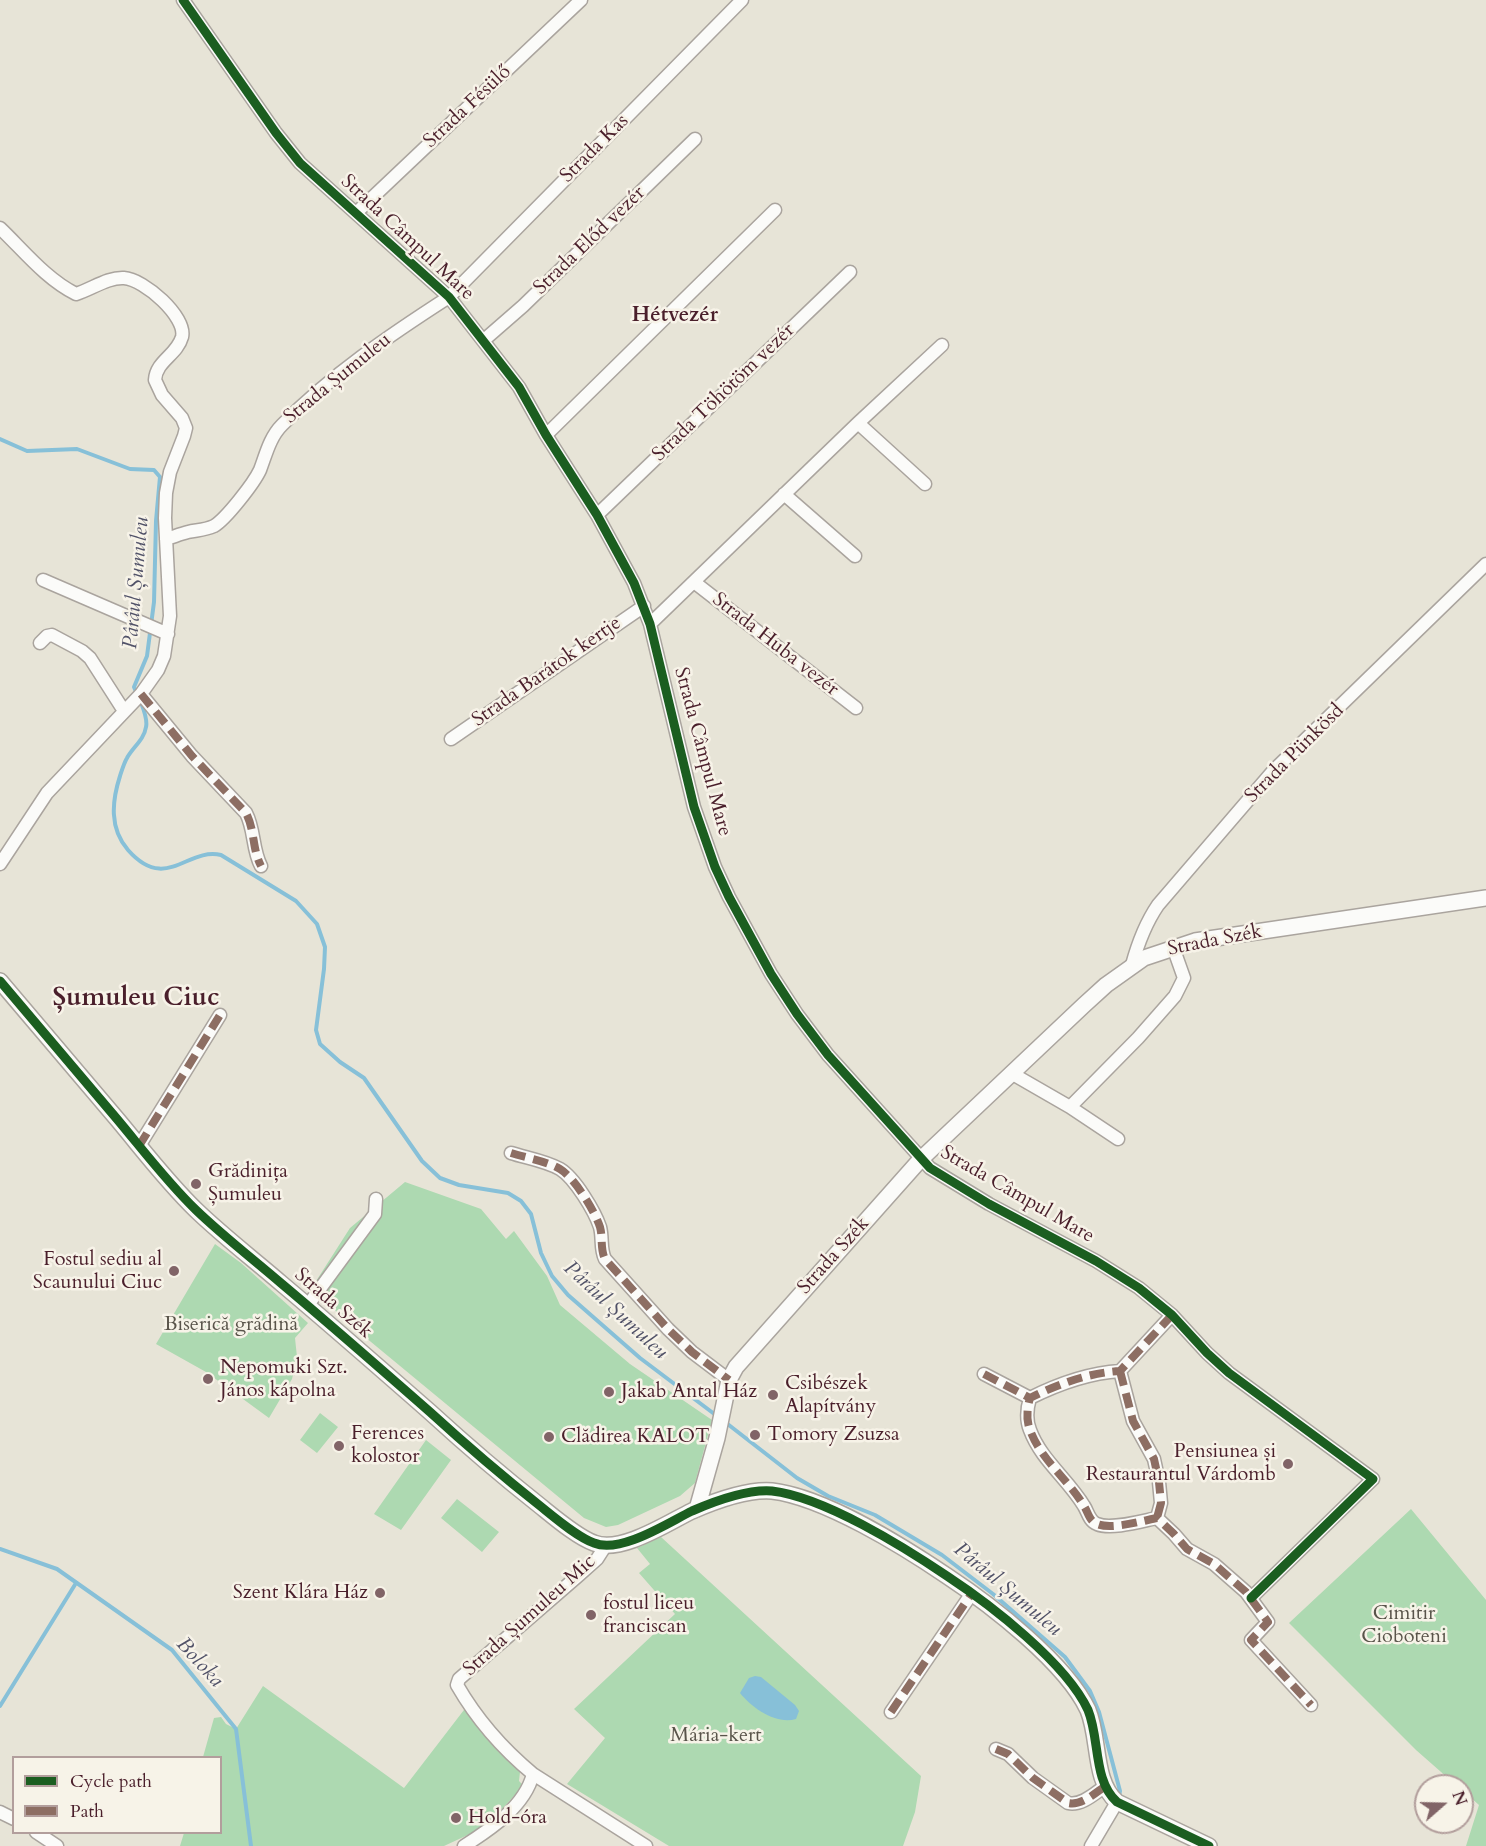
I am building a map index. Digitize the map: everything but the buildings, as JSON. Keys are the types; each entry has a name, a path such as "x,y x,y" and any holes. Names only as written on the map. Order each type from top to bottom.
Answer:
{"street":[{"name":"Strada Câmpul Mare","path":"183,0 288,149 312,175 449,297 519,387 546,435 597,515 644,606 694,807 715,867 771,974 828,1055 920,1160 970,1194 1096,1261 1139,1288 1172,1315 1206,1353 1229,1373 1373,1479 1251,1598"},
{"name":"Strada Fésülő","path":"356,213 581,0"},
{"name":"Strada Kas","path":"449,297 742,0"},
{"name":"Strada Előd vezér","path":"484,340 523,306 695,139"},
{"path":"546,435 775,210"},
{"path":"0,228 48,276 76,294 114,278 126,278 138,281 178,318 182,330 181,339 177,347 159,365 155,380 162,395 182,418 186,428 170,472 166,493 170,616 158,670 141,694 47,793 0,864"},
{"name":"Strada Töhötöm vezér","path":"597,515 850,272"},
{"name":"Strada Șumuleu","path":"166,539 217,525 246,492 259,472 278,429 305,402 407,324 449,297"},
{"name":"Strada Huba vezér","path":"650,624 942,345"},
{"path":"858,423 925,484"},
{"path":"784,494 855,556"},
{"name":"Strada Pünkösd","path":"1132,965 1139,940 1158,904 1274,770 1486,564"},
{"path":"43,580 168,633"},
{"name":"Strada Huba vezér","path":"693,582 856,708"},
{"name":"Strada Barátok kertje","path":"451,739 644,606"},
{"path":"40,644 47,636 52,635 82,651 90,658 124,711"},
{"path":"141,694 192,756 246,813 251,822 255,853 261,866"},
{"name":"Strada Szék","path":"697,1509 729,1380 736,1367 920,1160 1106,985 1144,958 1195,941 1486,898"},
{"path":"1070,1107 1138,1038 1175,996 1184,978 1173,947"},
{"name":"Strada Szék","path":"0,981 139,1146 196,1209 308,1305 468,1448 562,1523 595,1544 606,1545"},
{"path":"139,1146 220,1015"},
{"path":"1011,1073 1070,1107 1118,1139"},
{"path":"511,1153 560,1169 569,1176 598,1221 605,1259 668,1329 729,1380"},
{"name":"Strada Szék","path":"308,1305 375,1214 376,1199"},
{"path":"1029,1398 1098,1372 1120,1371 1172,1315"},
{"path":"1120,1371 1132,1420 1154,1459 1161,1503 1157,1518"},
{"path":"984,1374 1029,1398"},
{"path":"1029,1398 1027,1408 1029,1429 1044,1455 1084,1505 1092,1521 1111,1526 1157,1518"},
{"path":"606,1545 632,1540 697,1509 758,1491 771,1491 796,1497 837,1513 890,1540 972,1593 1026,1638 1062,1673 1077,1692 1089,1714 1104,1787 1108,1795 1209,1846"},
{"path":"1157,1518 1187,1549 1214,1564 1251,1598 1268,1623 1251,1640 1311,1705"},
{"name":"Strada Șumuleu Mic","path":"533,1774 523,1766 477,1714 457,1685 459,1679 597,1559 606,1545"},
{"path":"891,1712 972,1593"},
{"path":"996,1749 1008,1754 1033,1778 1068,1803 1074,1804 1086,1799 1104,1787"},
{"path":"464,1846 489,1830 517,1803 527,1791 533,1774 646,1846"},
{"path":"1091,1846 1120,1803"},
{"path":"38,1834 57,1846"}],"green space":[{"path":"405,1182 481,1209 506,1239 514,1231 547,1276 560,1305 630,1364 712,1420 695,1483 680,1496 618,1525 606,1527 584,1518 365,1337 311,1289 350,1228"},
{"name":"Biserică grădină","path":"215,1244 241,1263 308,1323 295,1338 297,1357 292,1379 269,1418 206,1372 156,1344"},
{"path":"320,1413 338,1427 317,1453 300,1440"},
{"path":"426,1440 451,1460 401,1530 374,1514"},
{"path":"457,1499 499,1532 482,1552 441,1518"},
{"name":"Cimitir Cioboteni","path":"1411,1509 1486,1600 1486,1846 1466,1846 1470,1834 1474,1834 1474,1821 1479,1805 1474,1801 1474,1774 1443,1774 1416,1750 1289,1623"},
{"name":"Mária-kert","path":"661,1537 921,1776 915,1812 903,1846 669,1846 567,1784 605,1738 574,1709 675,1614 639,1573 650,1564 637,1548"},
{"path":"263,1686 404,1788 467,1706 520,1772 519,1781 522,1784 516,1794 485,1827 444,1846 180,1846 184,1834 222,1834 222,1756 203,1756 214,1718 221,1717 226,1724 236,1729"}],"water":[{"path":"761,1677 795,1705 799,1711 796,1719 780,1720 765,1714 745,1699 740,1693 749,1678"}],"waterway":[{"name":"Pârâul Șumuleu","path":"0,439 27,451 77,449 130,469 154,470 160,477 156,521 154,602 147,656 134,687 137,694"},
{"name":"Pârâul Șumuleu","path":"140,700 145,714 145,732 125,762 117,785 114,805 115,824 128,850 142,862 154,868 176,866 209,854 221,855 296,901 317,924 325,947 316,1030 320,1044 340,1062 364,1078 422,1161 440,1178 459,1185 508,1193 521,1201 531,1214 541,1253 552,1276 568,1295 640,1358 717,1416"},
{"name":"Pârâul Șumuleu","path":"725,1422 797,1478 828,1496 875,1515 942,1555 993,1594 1065,1657 1090,1691 1099,1712 1120,1791 1119,1797"},
{"name":"Boloka","path":"0,1549 57,1569 172,1650 236,1729 251,1846"},
{"path":"0,1706 76,1583"}],"marked path":[{"path":"141,694 192,756 246,813 261,866"},
{"path":"139,1146 220,1015"},
{"path":"511,1153 555,1166 566,1173 584,1196 597,1221 601,1231 605,1259 668,1329 692,1352 729,1380"},
{"path":"1172,1315 1120,1371 1074,1380 1030,1398 1027,1414 1030,1430 1041,1451 1078,1496 1094,1523 1103,1526 1118,1526 1157,1518 1187,1549 1214,1564 1246,1592 1268,1622 1251,1640 1311,1705"},
{"path":"1120,1371 1133,1421 1154,1459 1161,1503 1157,1518"},
{"path":"984,1374 1030,1398"},
{"path":"891,1712 972,1593"},
{"path":"996,1749 1008,1754 1033,1778 1068,1803 1078,1803 1104,1787"}],"cycle path":[{"path":"183,0 276,133 300,163 449,297 519,387 546,435 597,515 634,583 650,624 694,807 715,867 771,974 828,1055 930,1168 989,1204 1096,1261 1139,1288 1172,1315 1229,1373 1373,1479 1251,1598"},
{"path":"0,981 165,1177 196,1210 483,1459 573,1532 594,1543 605,1545 631,1541 711,1503 731,1496 762,1491 793,1495 839,1513 929,1564 965,1588 1026,1636 1063,1673 1088,1710 1092,1721 1100,1771 1109,1793 1117,1802 1209,1846"}],"place":[{"name":"Grădinița Șumuleu","path":"196,1184"},
{"name":"Fostul sediu al Scaunului Ciuc","path":"174,1271"},
{"name":"Nepomuki Szt. János kápolna","path":"208,1379"},
{"name":"Jakab Antal Ház","path":"609,1392"},
{"name":"Csibészek Alapítvány","path":"773,1395"},
{"name":"Tomory Zsuzsa","path":"755,1435"},
{"name":"Clădirea KALOT","path":"549,1437"},
{"name":"Ferences kolostor","path":"339,1446"},
{"name":"Pensiunea și Restaurantul Várdomb","path":"1288,1464"},
{"name":"Szent Klára Ház","path":"380,1593"},
{"name":"fostul liceu franciscan","path":"591,1615"},
{"name":"Hold-óra","path":"456,1818"}],"district":[{"name":"Hétvezér","path":"675,316"},
{"name":"Șumuleu Ciuc","path":"136,999"}]}
